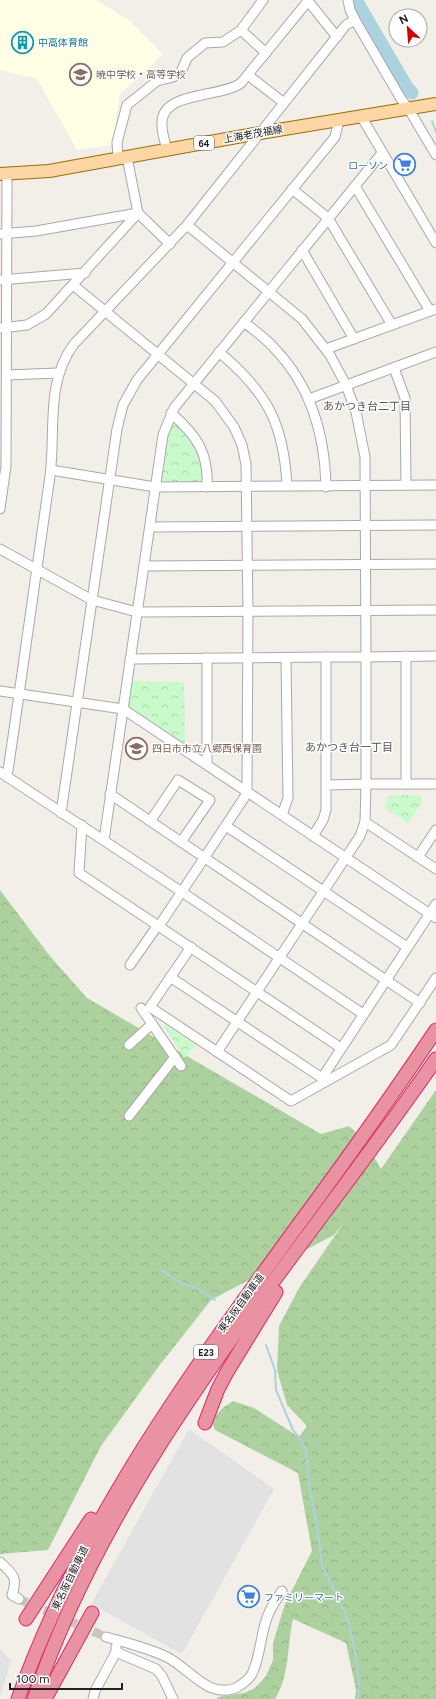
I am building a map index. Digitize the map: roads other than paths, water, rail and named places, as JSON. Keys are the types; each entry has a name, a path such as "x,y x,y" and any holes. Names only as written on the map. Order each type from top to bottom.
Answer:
{"highway":[{"name":"東名阪自動車道","path":"18,1699 44,1632 79,1558 127,1473 163,1415 436,1030"},
{"name":"東名阪自動車道","path":"34,1699 79,1592 103,1545 148,1467 206,1378 436,1059"},
{"path":"205,1423 218,1389 227,1372 323,1216"},
{"path":"26,1619 143,1440 163,1415"},
{"path":"45,1699 92,1613"}],"main road":[{"name":"上海老茂福線","path":"4,174 49,171 260,133 436,104"}],"street":[{"path":"170,244 138,213 123,158 117,142 126,105 157,81 173,77 181,72 185,61 205,43 223,42 241,30 263,0"},
{"path":"166,150 162,121 168,107 184,99 229,89 241,82 308,0 337,37"},
{"path":"348,0 350,10 355,20 400,99 408,108 436,155"},
{"path":"355,20 346,25 170,244 74,344 58,373 55,392 51,470 19,694 4,775 104,840 363,1014"},
{"path":"241,30 266,53"},
{"path":"248,75 284,103"},
{"path":"361,116 435,240"},
{"path":"61,812 117,425 123,405 137,380 335,137 340,120"},
{"path":"104,840 163,435 171,413 382,153"},
{"path":"0,509 6,466 7,375 4,328 4,174"},
{"path":"326,349 433,310 355,186"},
{"path":"292,189 328,218 392,325"},
{"path":"4,234 59,228 138,213"},
{"path":"4,328 27,325 41,318 74,285 138,213"},
{"path":"186,225 302,319 326,349 346,385 356,412 365,457 365,822 360,836 346,858 217,1052"},
{"path":"302,250 354,339"},
{"path":"4,280 85,272"},
{"path":"74,285 215,401 234,427 244,455 247,487 247,791 226,826 182,892 130,965"},
{"path":"244,322 276,350 297,377 309,399 322,440 326,466 326,487"},
{"path":"219,352 238,368 257,388 275,420 285,453 287,486"},
{"path":"309,399 436,352"},
{"path":"394,368 404,395 406,485"},
{"path":"7,375 58,373"},
{"path":"171,413 191,432 198,442 205,457 207,487"},
{"path":"51,470 155,487 326,487 436,485"},
{"path":"150,527 436,525"},
{"path":"0,549 92,600 137,612 436,610"},
{"path":"144,566 436,564"},
{"path":"406,656 406,784"},
{"path":"130,659 436,656"},
{"path":"313,836 325,815 326,657"},
{"path":"207,658 207,764"},
{"path":"282,815 288,798 286,658"},
{"path":"0,691 123,709 433,916"},
{"path":"151,820 178,780 210,800 181,842"},
{"path":"326,785 436,784"},
{"path":"110,794 151,820 204,858 420,1003"},
{"path":"365,822 436,869"},
{"path":"82,826 79,873 341,1048"},
{"path":"226,826 407,947"},
{"path":"418,857 436,830"},
{"path":"323,1080 341,1048 407,947 433,916 436,904"},
{"path":"191,947 150,1007 291,1101 323,1080 391,1045 436,978"},
{"path":"170,977 323,1080"},
{"path":"141,1008 181,1066"},
{"path":"129,1045 151,1023 162,1015"},
{"path":"129,1116 175,1057"},
{"path":"0,1562 14,1576 15,1584 12,1595 19,1599"},
{"path":"93,1699 116,1652 111,1638 125,1641 168,1658 208,1688 220,1692 230,1690 246,1682 252,1674 260,1654 268,1614 282,1591"},
{"path":"116,1652 156,1669 162,1676 173,1699"}],"waterway":[{"path":"356,0 412,93"},
{"path":"432,121 436,132"},
{"path":"160,1269 179,1282 198,1289 215,1300"},
{"path":"266,1345 275,1370 276,1390 293,1430 301,1440 306,1451 309,1484 317,1526 322,1566 345,1612 349,1624 356,1655 359,1685 358,1699"}],"tunnel":[{"path":"19,1599 106,1637"}],"place":[{"name":"中高体育館","path":"22,42"},
{"name":"暁中学校・高等学校","path":"80,74"},
{"name":"ローソン","path":"404,165"},
{"name":"四日市市立八郷西保育園","path":"137,748"},
{"name":"ファミリーマート","path":"248,1597"}],"district":[{"name":"あかつき台二丁目","path":"367,406"},
{"name":"あかつき台一丁目","path":"349,747"}]}
